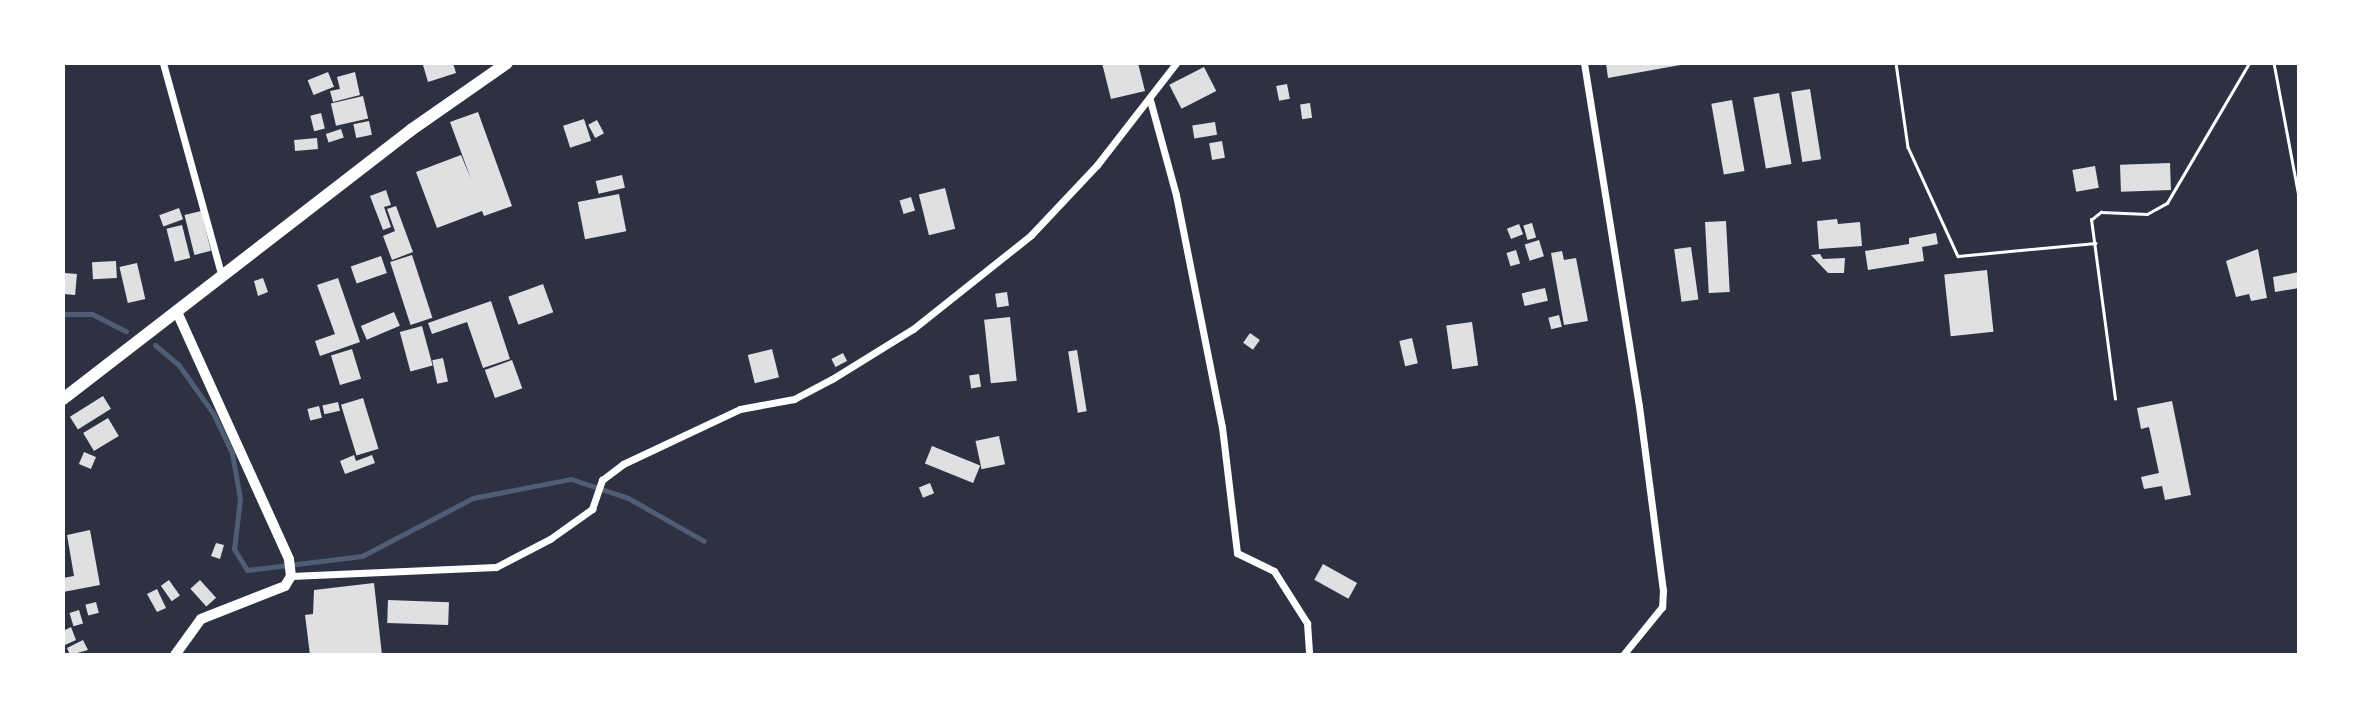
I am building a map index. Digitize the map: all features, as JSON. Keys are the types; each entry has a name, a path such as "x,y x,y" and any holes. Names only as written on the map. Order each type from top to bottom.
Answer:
{"main road":[{"path":"63,399 411,130 507,63"}],"street":[{"path":"163,63 222,278"},
{"path":"291,574 496,568 550,539 592,509 602,480 691,429 740,409 794,399 913,329 1031,235 1150,100 1161,78 1176,63"},
{"path":"1584,63 1640,406 1664,590 1662,607 1623,655"},
{"path":"1150,100 1176,195 1222,427 1237,553 1274,571 1307,623 1310,655"},
{"path":"175,655 201,620 285,586 291,574 289,559 176,310"}],"path":[{"path":"1896,63 1909,147 1958,256 2095,243"},
{"path":"2115,399 2094,216 2101,212 2147,214 2167,203 2249,63"},
{"path":"2274,63 2299,196"}],"building":[{"path":"453,63 456,73 428,82 423,65"},
{"path":"1102,63 1138,63 1145,91 1111,99"},
{"path":"1606,63 1686,63 1686,64 1608,78"},
{"path":"1204,67 1216,91 1182,109 1169,85"},
{"path":"328,72 334,87 314,95 308,80"},
{"path":"355,72 360,95 333,102 330,91 340,89 337,77"},
{"path":"1287,84 1290,99 1279,101 1276,86"},
{"path":"1810,89 1821,159 1802,162 1791,92"},
{"path":"1779,93 1792,164 1766,168 1753,98"},
{"path":"363,96 368,118 336,126 331,103"},
{"path":"1732,100 1745,171 1724,175 1711,104"},
{"path":"1310,103 1312,118 1302,119 1300,104"},
{"path":"478,112 512,206 484,216 482,211 437,228 416,172 461,155 471,179 450,122"},
{"path":"321,113 325,129 314,131 310,116"},
{"path":"584,119 591,141 570,148 563,126"},
{"path":"597,120 604,133 595,138 588,125"},
{"path":"369,121 372,135 356,138 353,124"},
{"path":"1215,122 1217,135 1194,138 1192,126"},
{"path":"341,129 344,138 329,143 326,134"},
{"path":"317,138 318,149 295,151 294,140"},
{"path":"1222,141 1225,158 1212,160 1209,143"},
{"path":"2170,163 2171,190 2121,192 2120,165"},
{"path":"2095,166 2099,188 2076,192 2072,170"},
{"path":"622,175 625,188 599,194 596,181"},
{"path":"945,188 955,229 929,235 919,195"},
{"path":"386,190 391,205 384,207 391,227 383,230 370,196"},
{"path":"619,194 626,231 585,239 578,202"},
{"path":"911,197 915,210 904,214 900,201"},
{"path":"396,206 413,252 392,260 383,236 395,231 387,209"},
{"path":"179,208 183,219 163,226 159,215"},
{"path":"201,211 211,251 194,255 185,215"},
{"path":"1837,219 1838,224 1860,222 1862,246 1819,249 1817,221"},
{"path":"1726,221 1730,292 1709,293 1705,222"},
{"path":"1532,223 1536,237 1527,240 1523,225"},
{"path":"1519,224 1523,234 1511,239 1507,229"},
{"path":"182,225 190,258 175,262 166,229"},
{"path":"1936,233 1938,244 1922,247 1924,261 1868,270 1865,251 1909,244 1909,238"},
{"path":"1539,240 1544,256 1530,261 1525,244"},
{"path":"1691,247 1698,299 1682,302 1674,249"},
{"path":"2258,249 2267,298 2251,301 2249,294 2236,297 2226,261"},
{"path":"1516,250 1520,263 1511,266 1506,253"},
{"path":"1562,251 1564,260 1576,258 1588,321 1564,325 1551,253"},
{"path":"1820,254 1823,259 1845,258 1844,273 1828,273 1811,255"},
{"path":"412,255 432,318 411,325 390,262"},
{"path":"381,256 387,273 357,283 351,266"},
{"path":"116,261 117,278 93,279 92,262"},
{"path":"137,263 145,299 128,303 119,267"},
{"path":"1987,270 1993,332 1951,336 1944,274"},
{"path":"2299,272 2299,288 2275,292 2273,277"},
{"path":"65,273 77,274 75,295 63,294"},
{"path":"263,278 268,292 258,296 254,281"},
{"path":"338,278 360,342 320,356 315,341 335,334 317,285"},
{"path":"543,284 553,312 518,325 508,297"},
{"path":"1545,288 1548,301 1525,306 1522,293"},
{"path":"1007,292 1009,306 997,308 995,294"},
{"path":"491,301 510,359 483,368 467,322 432,334 428,323"},
{"path":"394,312 400,326 367,340 361,326"},
{"path":"1559,315 1562,327 1551,329 1548,318"},
{"path":"1010,317 1017,381 991,383 984,320"},
{"path":"1472,322 1478,366 1452,369 1446,326"},
{"path":"422,326 433,366 410,372 400,332"},
{"path":"1250,333 1260,340 1253,350 1243,343"},
{"path":"1412,338 1418,363 1405,366 1399,341"},
{"path":"352,349 361,379 340,385 331,355"},
{"path":"772,349 779,377 755,383 748,355"},
{"path":"1077,350 1087,411 1078,413 1068,351"},
{"path":"843,353 847,361 836,367 831,359"},
{"path":"443,358 448,381 437,384 432,360"},
{"path":"512,360 522,388 495,398 485,370"},
{"path":"979,374 981,387 971,388 969,376"},
{"path":"103,396 111,409 78,429 70,417"},
{"path":"363,398 378,449 357,455 341,405"},
{"path":"2172,401 2191,495 2165,500 2162,486 2144,489 2141,477 2159,473 2149,427 2141,429 2137,408"},
{"path":"338,402 340,411 324,414 322,406"},
{"path":"319,406 322,418 310,421 307,409"},
{"path":"108,418 119,436 94,451 83,433"},
{"path":"999,436 1005,464 982,469 976,441"},
{"path":"932,446 980,465 973,483 925,464"},
{"path":"84,452 96,457 91,469 79,464"},
{"path":"354,455 356,461 372,455 375,463 345,474 340,461"},
{"path":"930,483 934,493 923,498 919,487"},
{"path":"90,530 100,585 63,592 63,578 74,576 67,535"},
{"path":"216,543 224,545 220,559 211,556"},
{"path":"1323,564 1357,583 1348,599 1314,580"},
{"path":"169,580 180,596 172,601 161,586"},
{"path":"200,580 216,598 206,607 190,589"},
{"path":"374,583 382,655 310,655 305,615 313,614 314,590"},
{"path":"157,589 166,608 157,612 147,594"},
{"path":"388,600 449,602 448,625 387,623"},
{"path":"96,602 99,613 88,615 85,605"},
{"path":"79,610 83,623 74,626 69,613"},
{"path":"71,627 76,640 63,646 63,631"},
{"path":"83,640 88,650 70,655 67,648"}],"waterway":[{"path":"63,314 92,314 126,331"},
{"path":"155,345 178,364 213,413 232,453 240,499 234,549 247,570 362,556 473,498 571,479 628,498 704,541"}]}
